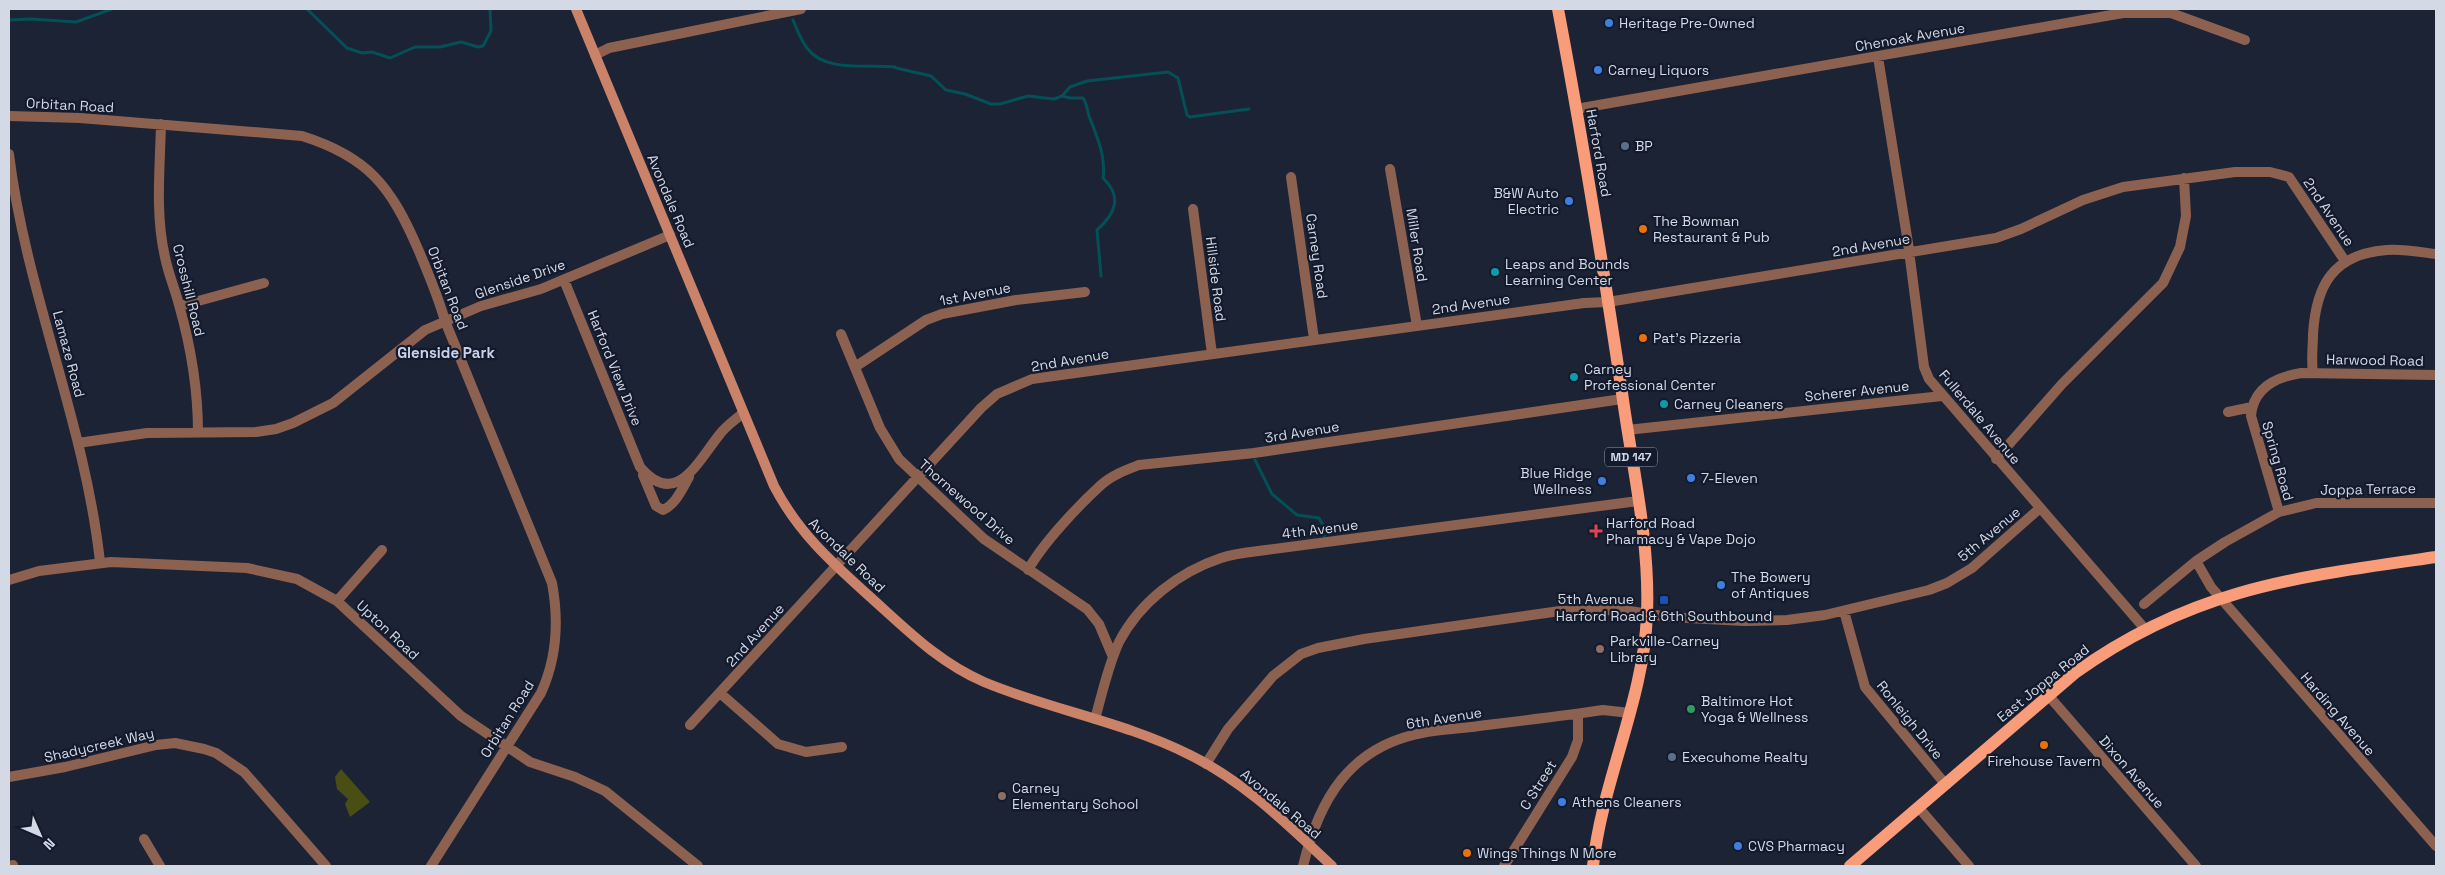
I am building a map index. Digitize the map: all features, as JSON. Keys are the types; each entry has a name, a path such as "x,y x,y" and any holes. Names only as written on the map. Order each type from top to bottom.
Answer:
{"main road":[{"name":"Harford Road","path":"1558,9 1608,302"},
{"name":"MD 147","path":"1594,866 1601,816 1630,713 1644,649 1647,613 1646,564 1608,302"},
{"name":"East Joppa Road","path":"1850,866 2048,696 2099,656 2145,629 2179,613 2221,597 2290,579 2436,558"}],"street":[{"name":"Avondale Road","path":"576,9 743,413 783,504 804,534 836,566 917,639 947,662 984,682 1155,739 1206,764 1261,802 1332,866"},
{"path":"595,54 609,48 801,9"},
{"name":"Chenoak Avenue","path":"1576,109 1878,57 2122,11 2171,13 2245,40"},
{"name":"Fullerdale Avenue","path":"1878,57 1909,253 1924,367 1929,379 1996,459 2145,629"},
{"name":"Orbitan Road","path":"9,116 80,118 302,136 334,148 367,168 383,184 402,212 437,294 445,321 552,583 556,603 555,645 548,677 529,713 431,866"},
{"name":"Crosshill Road","path":"161,124 159,195 161,235 165,258 180,306 195,378 198,433"},
{"name":"Lamaze Road","path":"9,154 13,190 26,248 78,443 95,519 100,562"},
{"name":"Miller Road","path":"1390,169 1417,326"},
{"name":"2nd Avenue","path":"690,725 981,408 997,394 1013,386 1040,378 1584,302 1608,302 1909,253 1996,238 2021,229 2101,192 2184,178 2235,172 2270,172 2289,177 2345,261"},
{"name":"Carney Road","path":"1291,177 1314,340"},
{"path":"1996,459 2062,384 2163,283 2180,247 2186,216 2184,178"},
{"name":"Hillside Road","path":"1194,209 1212,354"},
{"name":"Glenside Drive","path":"78,443 147,433 232,434 276,429 307,418 341,397 425,330 481,306 526,294 564,280 670,235"},
{"path":"2312,373 2317,304 2327,280 2345,261 2386,250 2436,254"},
{"name":"Harford View Drive","path":"564,280 656,506 664,510 670,507 689,476 723,430 743,413"},
{"path":"180,306 264,283"},
{"name":"1st Avenue","path":"855,367 896,342 926,320 942,314 1016,300 1085,292"},
{"name":"Thornewood Drive","path":"841,334 884,436 899,459 984,539 1028,570 1074,598 1091,612 1108,642 1113,657"},
{"name":"Harwood Road","path":"2312,373 2436,375"},
{"name":"Spring Road","path":"2279,512 2254,429 2252,407 2259,393 2272,382 2292,375 2312,373"},
{"name":"Scherer Avenue","path":"1627,430 1942,396"},
{"name":"3rd Avenue","path":"1028,570 1044,546 1102,484 1121,472 1139,465 1254,453 1622,398"},
{"path":"2228,412 2252,407"},
{"name":"Harford View Drive","path":"640,467 651,480 664,483 675,482 689,476"},
{"name":"4th Avenue","path":"1095,719 1113,657 1131,624 1146,605 1182,576 1223,557 1638,501"},
{"name":"Joppa Terrace","path":"2144,604 2196,561 2225,542 2279,512 2316,503 2436,503"},
{"name":"5th Avenue","path":"1206,764 1228,729 1273,676 1301,654 1318,648 1364,639 1560,611 1623,610 1670,617 1744,621 1807,618 1844,611 1929,590 1947,583 1972,568 2040,509"},
{"path":"337,601 382,550"},
{"path":"2196,561 2207,580 2221,597"},
{"name":"Upton Road","path":"9,580 39,571 100,562 247,568 267,571 307,583 337,601 442,700 530,762 575,777 605,791 698,866"},
{"name":"Harding Avenue","path":"2221,597 2290,680 2436,846"},
{"name":"Ronleigh Drive","path":"1844,611 1865,687 1946,785"},
{"path":"720,693 778,744 806,752 842,747"},
{"name":"Dixon Avenue","path":"2048,696 2196,866"},
{"name":"6th Avenue","path":"1303,866 1308,844 1319,815 1333,790 1360,762 1386,745 1422,733 1618,710 1630,713"},
{"name":"C Street","path":"1504,866 1572,757 1578,735 1578,714"},
{"name":"Shadycreek Way","path":"9,777 65,767 156,745 175,743 204,749 216,753 244,772 326,866"},
{"path":"1919,808 1969,866"},
{"path":"144,840 160,866"}],"green space":[{"path":"341,769 370,802 350,817 345,804 348,799 337,789 335,777"}],"waterway":[{"path":"9,20 31,19 76,22 112,9"},
{"path":"307,9 347,48 362,53 372,52 390,58 415,47 440,47 461,42 478,47 483,46 491,31 490,9"},
{"path":"793,20 807,48 815,56 825,61 848,66 895,67"},
{"path":"896,68 931,76 946,90 965,94 991,104 1000,104 1028,96 1054,99 1062,96 1070,87 1087,81 1168,72 1178,78 1187,115 1190,117 1249,109"},
{"path":"1062,96 1083,98 1102,154 1103,178 1109,185 1115,199 1112,212 1097,230 1101,276"},
{"path":"1255,460 1272,494 1297,515 1319,518 1323,525 1324,536"}],"place":[{"name":"Heritage Pre-Owned","path":"1609,23"},
{"name":"Carney Liquors","path":"1598,70"},
{"name":"BP","path":"1625,146"},
{"name":"B&W Auto Electric","path":"1569,201"},
{"name":"The Bowman Restaurant & Pub","path":"1643,229"},
{"name":"Leaps and Bounds Learning Center","path":"1495,272"},
{"name":"Pat's Pizzeria","path":"1643,338"},
{"name":"Carney Professional Center","path":"1574,377"},
{"name":"Carney Cleaners","path":"1664,404"},
{"name":"7-Eleven","path":"1691,478"},
{"name":"Blue Ridge Wellness","path":"1602,481"},
{"name":"Harford Road Pharmacy & Vape Dojo","path":"1596,531"},
{"name":"The Bowery of Antiques","path":"1721,585"},
{"name":"Harford Road & 6th Southbound","path":"1664,600"},
{"name":"Parkville-Carney Library","path":"1600,649"},
{"name":"Baltimore Hot Yoga & Wellness","path":"1691,709"},
{"name":"Firehouse Tavern","path":"2044,745"},
{"name":"Execuhome Realty","path":"1672,757"},
{"name":"Carney Elementary School","path":"1002,796"},
{"name":"Athens Cleaners","path":"1562,802"},
{"name":"CVS Pharmacy","path":"1738,846"},
{"name":"Wings Things N More","path":"1467,853"}],"district":[{"name":"Glenside Park","path":"446,353"}]}
